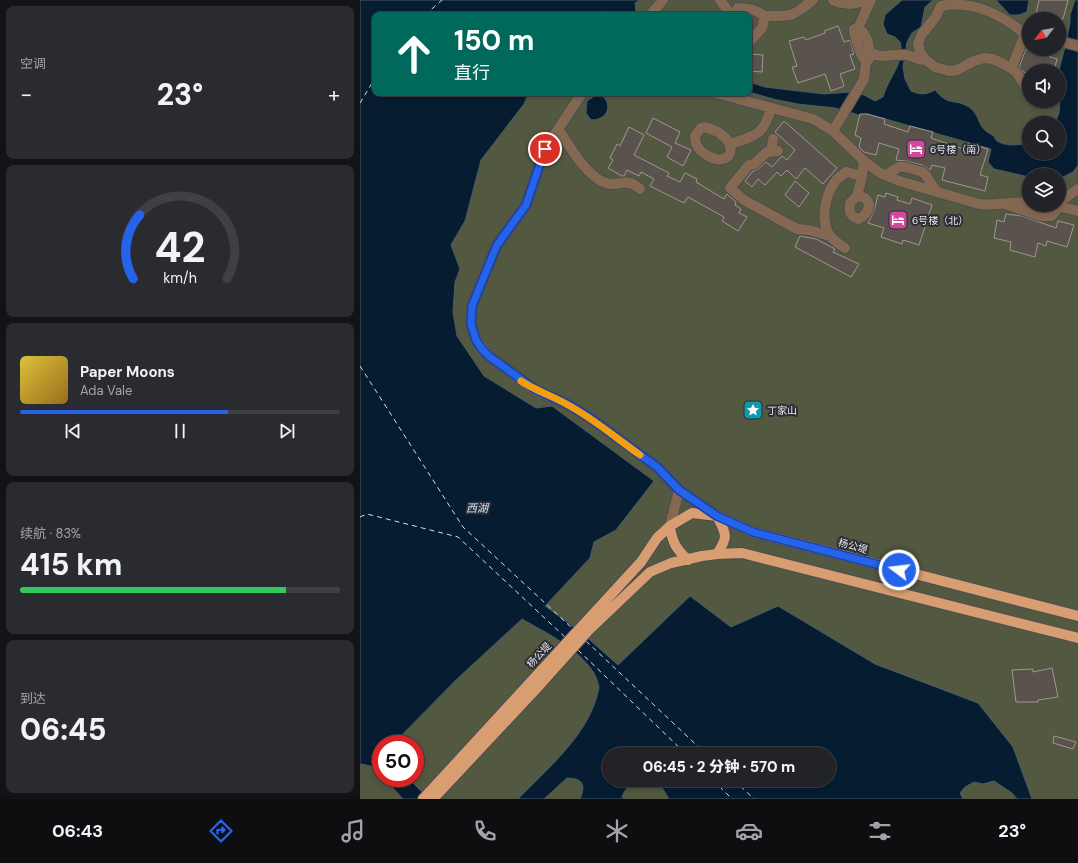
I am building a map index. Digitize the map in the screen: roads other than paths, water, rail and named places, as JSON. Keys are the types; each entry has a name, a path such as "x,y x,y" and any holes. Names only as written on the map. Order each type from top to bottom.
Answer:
{"main road":[{"name":"杨公堤","path":"423,799 440,786 585,628 641,562 657,538 670,526 692,513 717,516 753,532 1078,616"},
{"path":"717,516 725,532 725,543 717,554"},
{"path":"670,526 672,540 679,552 688,560"},
{"name":"杨公堤","path":"585,628 650,572 671,563 717,554 742,553 1078,638"},
{"name":"杨公堤","path":"433,799 440,786"}],"street":[{"path":"652,12 662,0"},
{"path":"720,0 728,12 749,8 765,16 791,15 813,0"},
{"path":"834,0 847,4 868,0"},
{"path":"866,62 857,46 854,29 858,28 871,0"},
{"path":"1022,30 1002,15 978,4 957,1 938,3 935,18 922,34 918,44 920,52 926,60 935,67 949,71 957,70 974,61 984,58 997,61 1010,68 1017,73 1022,81"},
{"path":"752,39 762,28 765,16"},
{"path":"833,131 860,88 864,79 866,62 869,59 870,52 867,39 858,28"},
{"path":"1066,43 1078,46"},
{"path":"1010,68 1022,45"},
{"path":"870,52 877,56 908,55 919,60 926,60"},
{"path":"580,96 545,149 526,205 497,245 472,306 472,329 476,340 490,357 536,390 567,404 590,418 657,467 679,490 717,516"},
{"path":"727,96 813,120 833,131 864,161 880,173 899,181 979,204 989,205 1022,202"},
{"path":"730,144 749,138 758,132 766,123 771,108"},
{"path":"558,128 569,146 590,174 603,182 610,184 629,182 640,189"},
{"path":"773,139 775,151 767,152 754,164 749,165 730,188 744,200 797,229 809,230 830,236 845,248"},
{"path":"856,196 864,161"},
{"path":"886,176 899,167 920,171 925,174 937,192"},
{"path":"830,236 826,227 825,215 829,192 833,184 840,176 847,172 861,176"},
{"path":"1066,198 1078,190"},
{"path":"1003,204 1022,210"},
{"path":"1066,207 1078,211"},
{"path":"1028,212 1041,216 1052,216 1054,212"},
{"path":"670,526 679,490"}],"water":[{"name":"西湖","path":"360,0 640,0 635,3 637,12 372,12 372,96 528,96 524,104 481,160 465,221 451,245 460,269 455,282 453,312 457,336 484,376 536,408 552,406 654,481 616,530 594,542 590,558 545,606 582,633 618,665 690,596 731,627 778,606 875,664 978,703 1013,747 1032,799 1017,799 1012,793 994,781 983,784 974,782 965,787 960,793 963,799 669,799 663,789 656,787 836,787 836,747 602,747 602,787 629,787 625,790 622,797 624,799 580,799 583,790 582,783 577,779 567,778 544,799 518,799 575,739 592,711 599,688 594,673 571,648 522,619 457,679 402,735 372,735 372,766 362,764 360,765"},
{"path":"902,0 933,0 925,7 921,27 912,33 907,42 903,67 905,79 911,91 923,94 935,90 944,99 964,104 969,107 976,114 983,128 996,140 1003,144 1022,144 1022,160 1066,160 1066,116 1058,116 1059,108 1066,108 1066,64 1061,64 1063,56 1066,56 1066,42 1070,15 1075,0 1078,0 1078,165 1073,172 1066,176 1066,168 1022,168 1022,175 994,169 988,162 991,149 868,114 859,115 835,108 798,104 752,93 752,83 765,87 824,94 851,92 864,95 875,101 883,97 900,60 901,47 900,42 895,37 887,34 883,24 885,15"},
{"path":"996,0 1029,0 1027,12 1022,12 1022,14 1019,15 1010,15"},
{"path":"594,96 603,96 607,101 608,106 605,114 602,117 591,120 586,113 587,101"},
{"path":"392,787 417,787 429,799 403,799"}],"place":[{"name":"6号楼（南）","path":"916,149"},
{"name":"6号楼（北）","path":"898,220"},
{"name":"丁家山","path":"753,410"}]}
